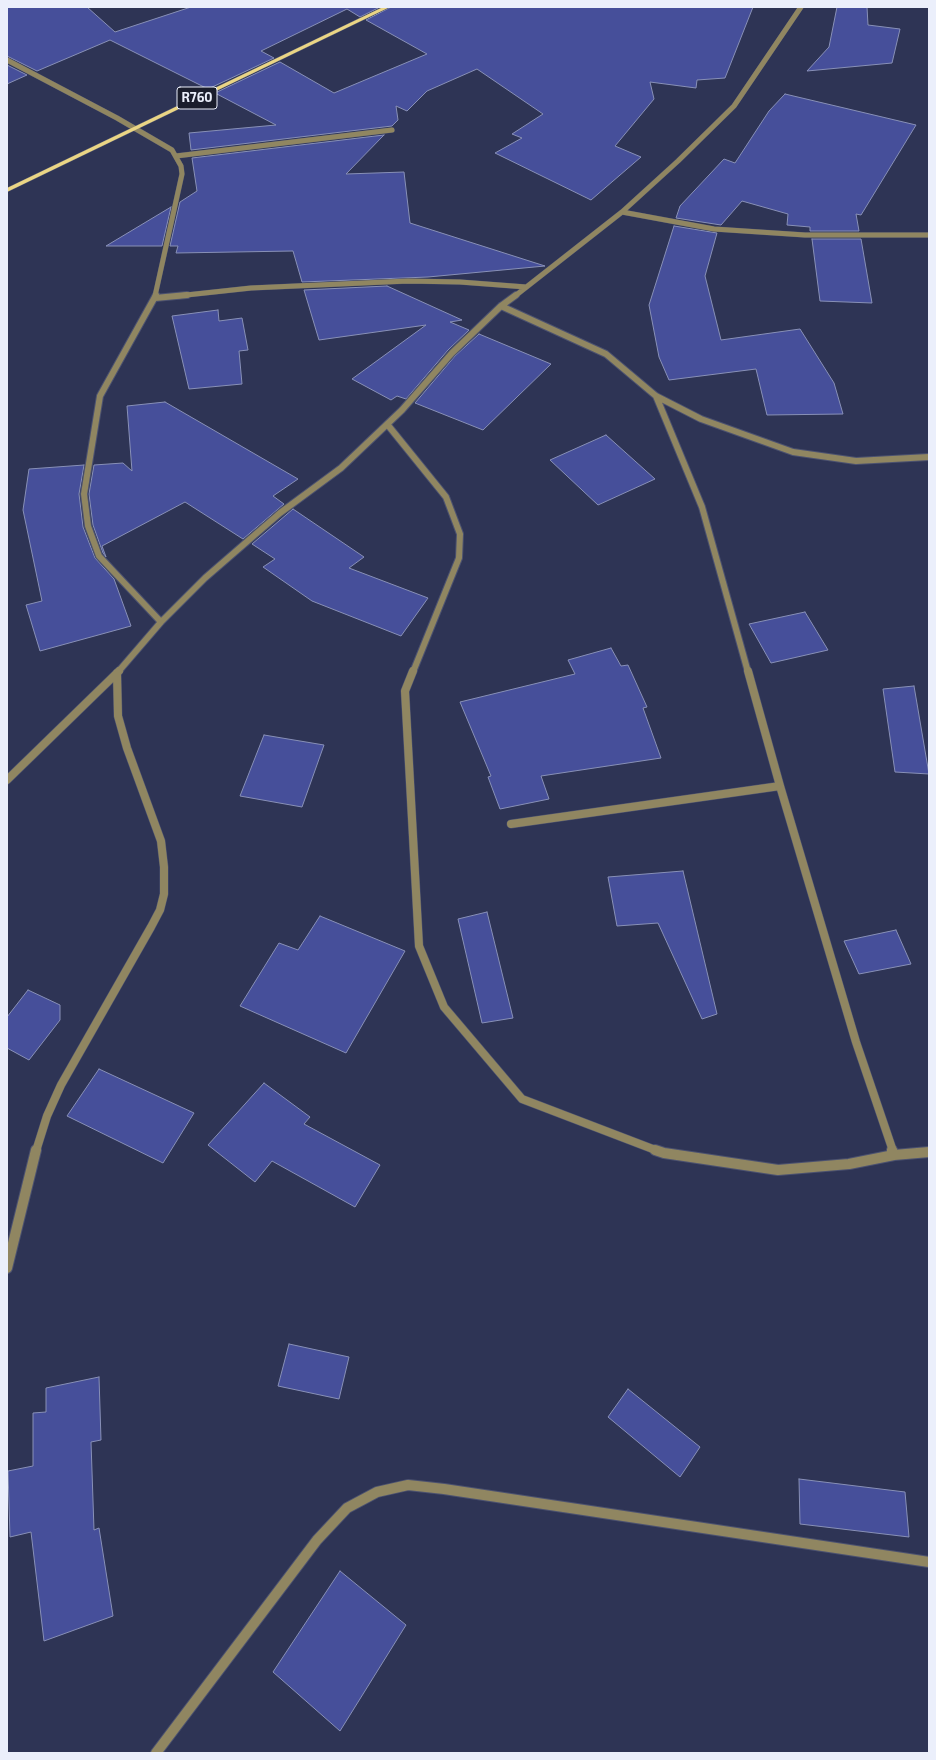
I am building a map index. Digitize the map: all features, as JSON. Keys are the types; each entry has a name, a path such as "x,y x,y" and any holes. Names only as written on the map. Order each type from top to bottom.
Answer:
{"main road":[{"name":"R760","path":"7,190 387,7"}],"street":[{"path":"7,780 117,673 161,622 205,578 280,513 341,468 402,410 452,352 501,306 561,261 622,212 678,161 734,106 801,7"},
{"path":"7,60 117,118 172,150 181,166 182,174 155,298 100,396 84,494 88,526 100,556 161,622"},
{"path":"176,156 392,130"},
{"path":"622,212 714,229 805,235 929,235"},
{"path":"155,298 251,288 408,281 460,282 526,287"},
{"path":"501,306 606,354 656,396 701,419 793,452 856,461 929,457"},
{"path":"656,396 702,507 780,786 856,1042 894,1155"},
{"path":"387,424 446,497 460,534 458,558 404,691 419,946 444,1006 522,1099 664,1153 778,1170 849,1164 894,1155 929,1152"},
{"path":"7,1268 37,1147 47,1116 61,1085 152,928 160,910 164,894 164,867 161,841 127,748 118,716 117,673"},
{"path":"512,824 780,786"},
{"path":"156,1753 317,1540 347,1508 376,1492 408,1485 444,1489 929,1562"}],"building":[{"path":"7,7 87,7 115,32 191,7 380,7 360,17 347,9 261,51 274,58 208,89 110,40 37,71 7,56"},
{"path":"391,7 753,7 725,78 697,80 696,88 650,82 654,99 615,146 641,157 591,200 495,153 522,138 512,134 543,114 477,69 427,91 407,111 396,106 398,120 392,126 191,150 189,133 276,125 215,93 280,62 334,93 427,54 366,20"},
{"path":"837,7 867,7 868,25 900,29 892,63 807,71 829,47"},
{"path":"7,65 27,75 7,84"},
{"path":"785,94 916,125 861,215 856,214 859,231 810,231 810,227 787,225 788,214 742,201 721,225 676,218 680,206 724,159 735,163 769,111"},
{"path":"384,135 346,174 404,172 410,223 545,266 428,277 302,282 293,251 176,253 178,246 170,246 180,202 197,191 192,158"},
{"path":"171,207 162,246 106,246"},
{"path":"674,226 717,233 705,276 721,340 800,329 834,383 843,414 767,415 756,369 669,380 659,357 649,305"},
{"path":"812,239 861,239 872,303 820,301"},
{"path":"387,286 462,320 450,322 469,330 448,350 406,399 397,396 391,400 352,379 426,325 319,340 304,290"},
{"path":"218,310 219,321 242,318 248,350 239,351 242,384 189,389 172,316"},
{"path":"479,334 551,364 483,430 415,403 455,356"},
{"path":"165,402 298,479 273,496 284,504 243,539 185,502 102,546 106,557 103,553 93,525 89,494 94,465 123,463 132,471 127,406"},
{"path":"606,435 655,479 598,505 550,460"},
{"path":"84,465 79,494 83,527 95,558 114,579 131,626 40,651 26,605 42,601 23,510 29,469"},
{"path":"293,509 364,557 349,568 428,598 401,636 312,601 263,567 275,559 252,544"},
{"path":"805,612 828,650 771,663 749,624"},
{"path":"611,648 621,666 628,665 647,707 643,708 661,758 541,776 549,799 500,809 488,777 491,776 460,702 575,674 568,660"},
{"path":"914,686 929,774 895,772 883,689"},
{"path":"264,735 324,745 302,807 240,796"},
{"path":"683,871 717,1014 702,1019 658,923 617,926 608,877"},
{"path":"487,912 513,1018 482,1023 458,919"},
{"path":"320,916 405,951 346,1053 240,1006 279,943 298,950"},
{"path":"896,930 911,964 859,974 844,941"},
{"path":"28,990 60,1005 60,1020 29,1060 7,1048 7,1017"},
{"path":"99,1069 194,1113 163,1163 67,1116"},
{"path":"264,1083 310,1117 304,1124 380,1165 355,1207 272,1161 255,1182 208,1145"},
{"path":"289,1344 349,1357 339,1399 278,1386"},
{"path":"99,1377 101,1440 91,1442 94,1530 99,1528 113,1616 44,1641 31,1532 10,1537 8,1471 33,1466 33,1413 46,1412 46,1388"},
{"path":"628,1389 700,1447 680,1477 608,1417"},
{"path":"799,1479 905,1492 909,1537 800,1524"},
{"path":"340,1571 406,1625 340,1731 273,1672"}]}
